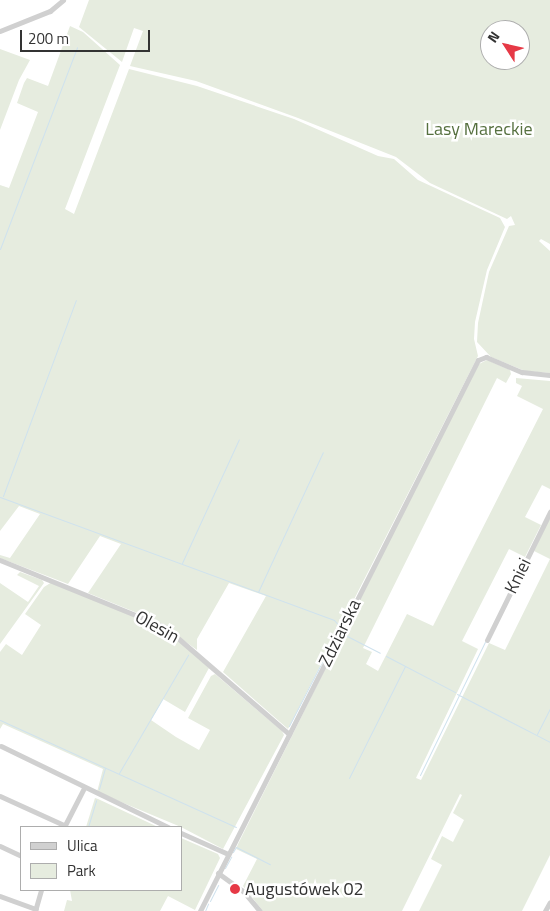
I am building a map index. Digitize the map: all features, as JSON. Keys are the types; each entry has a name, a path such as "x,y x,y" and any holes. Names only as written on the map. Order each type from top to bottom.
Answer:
{"street":[{"path":"0,31 50,10 63,0"},
{"name":"Zdziarska","path":"200,911 416,479 482,357 522,372 550,375"},
{"name":"Kniei","path":"487,640 550,512"},
{"name":"Olesin","path":"0,560 164,627 289,734"},
{"path":"1,746 71,778 84,788 166,826"},
{"path":"0,796 64,826 84,788"},
{"path":"182,833 228,854"},
{"path":"0,846 20,856"},
{"path":"218,873 243,891 259,910"},
{"path":"0,896 35,910 41,891"},
{"path":"546,911 550,902"}],"green space":[{"name":"Lasy Mareckie","path":"89,0 550,0 550,244 541,239 539,241 550,251 550,373 525,371 491,357 477,342 478,323 489,272 509,226 515,225 511,216 507,219 430,183 396,157 298,118 196,81 130,66 143,31 134,28 122,62 79,27"},
{"path":"70,26 83,32 120,65 65,209 74,214 129,69 197,86 294,119 378,156 394,159 418,180 500,218 505,227 487,270 475,322 474,339 478,356 288,729 223,672 266,596 229,583 197,639 197,650 157,621 88,593 121,544 100,536 68,584 0,558 0,555 10,558 40,514 19,506 0,531 0,185 9,188 38,112 17,103 24,83 27,78 48,86"},
{"path":"0,49 30,60 19,80 0,130"},
{"path":"487,360 510,370 511,374 506,383 497,378 363,648 372,652 366,664 378,671 407,614 433,626 543,409 517,396 522,386 516,383 516,378 550,381 550,489 542,485 525,517 541,525 525,557 509,549 462,641 478,649 416,778 421,780 489,643 505,650 550,559 550,855 522,911 419,911 442,865 431,859 442,836 453,842 464,820 453,813 462,795 460,794 402,911 263,911 243,886 257,859 236,849 238,844 477,365"},
{"path":"550,520 550,559 534,551"},
{"path":"20,572 42,580 44,583 0,644 0,583 28,602 39,586 17,575"},
{"path":"52,582 168,631 209,668 185,712 163,699 151,720 176,737 199,750 210,730 188,718 211,676 215,674 282,731 284,735 223,849 182,826 97,792 103,769 3,724 0,729 0,652 6,644 22,655 41,625 25,614 44,587"},
{"path":"95,798 156,826 86,826"},
{"path":"182,838 218,854 220,858 195,910 168,896 160,911 64,911 67,900 72,901 70,891 182,891"}],"waterway":[{"path":"0,249 77,47"},
{"path":"3,496 76,300"},
{"path":"182,563 239,439"},
{"path":"258,592 323,452"},
{"path":"0,497 334,620 340,627 289,726"},
{"path":"345,635 380,653"},
{"path":"420,775 485,642"},
{"path":"119,773 188,655"},
{"path":"386,656 455,692"},
{"path":"349,778 405,666"},
{"path":"457,694 550,742"},
{"path":"537,734 550,708"},
{"path":"0,720 236,827"},
{"path":"99,789 105,768"},
{"path":"88,826 96,800"},
{"path":"233,852 236,847 270,864"},
{"path":"225,868 231,857"},
{"path":"210,901 218,885"},
{"path":"205,911 208,904"}],"place":[{"name":"Augustówek 02","path":"235,889"}]}
